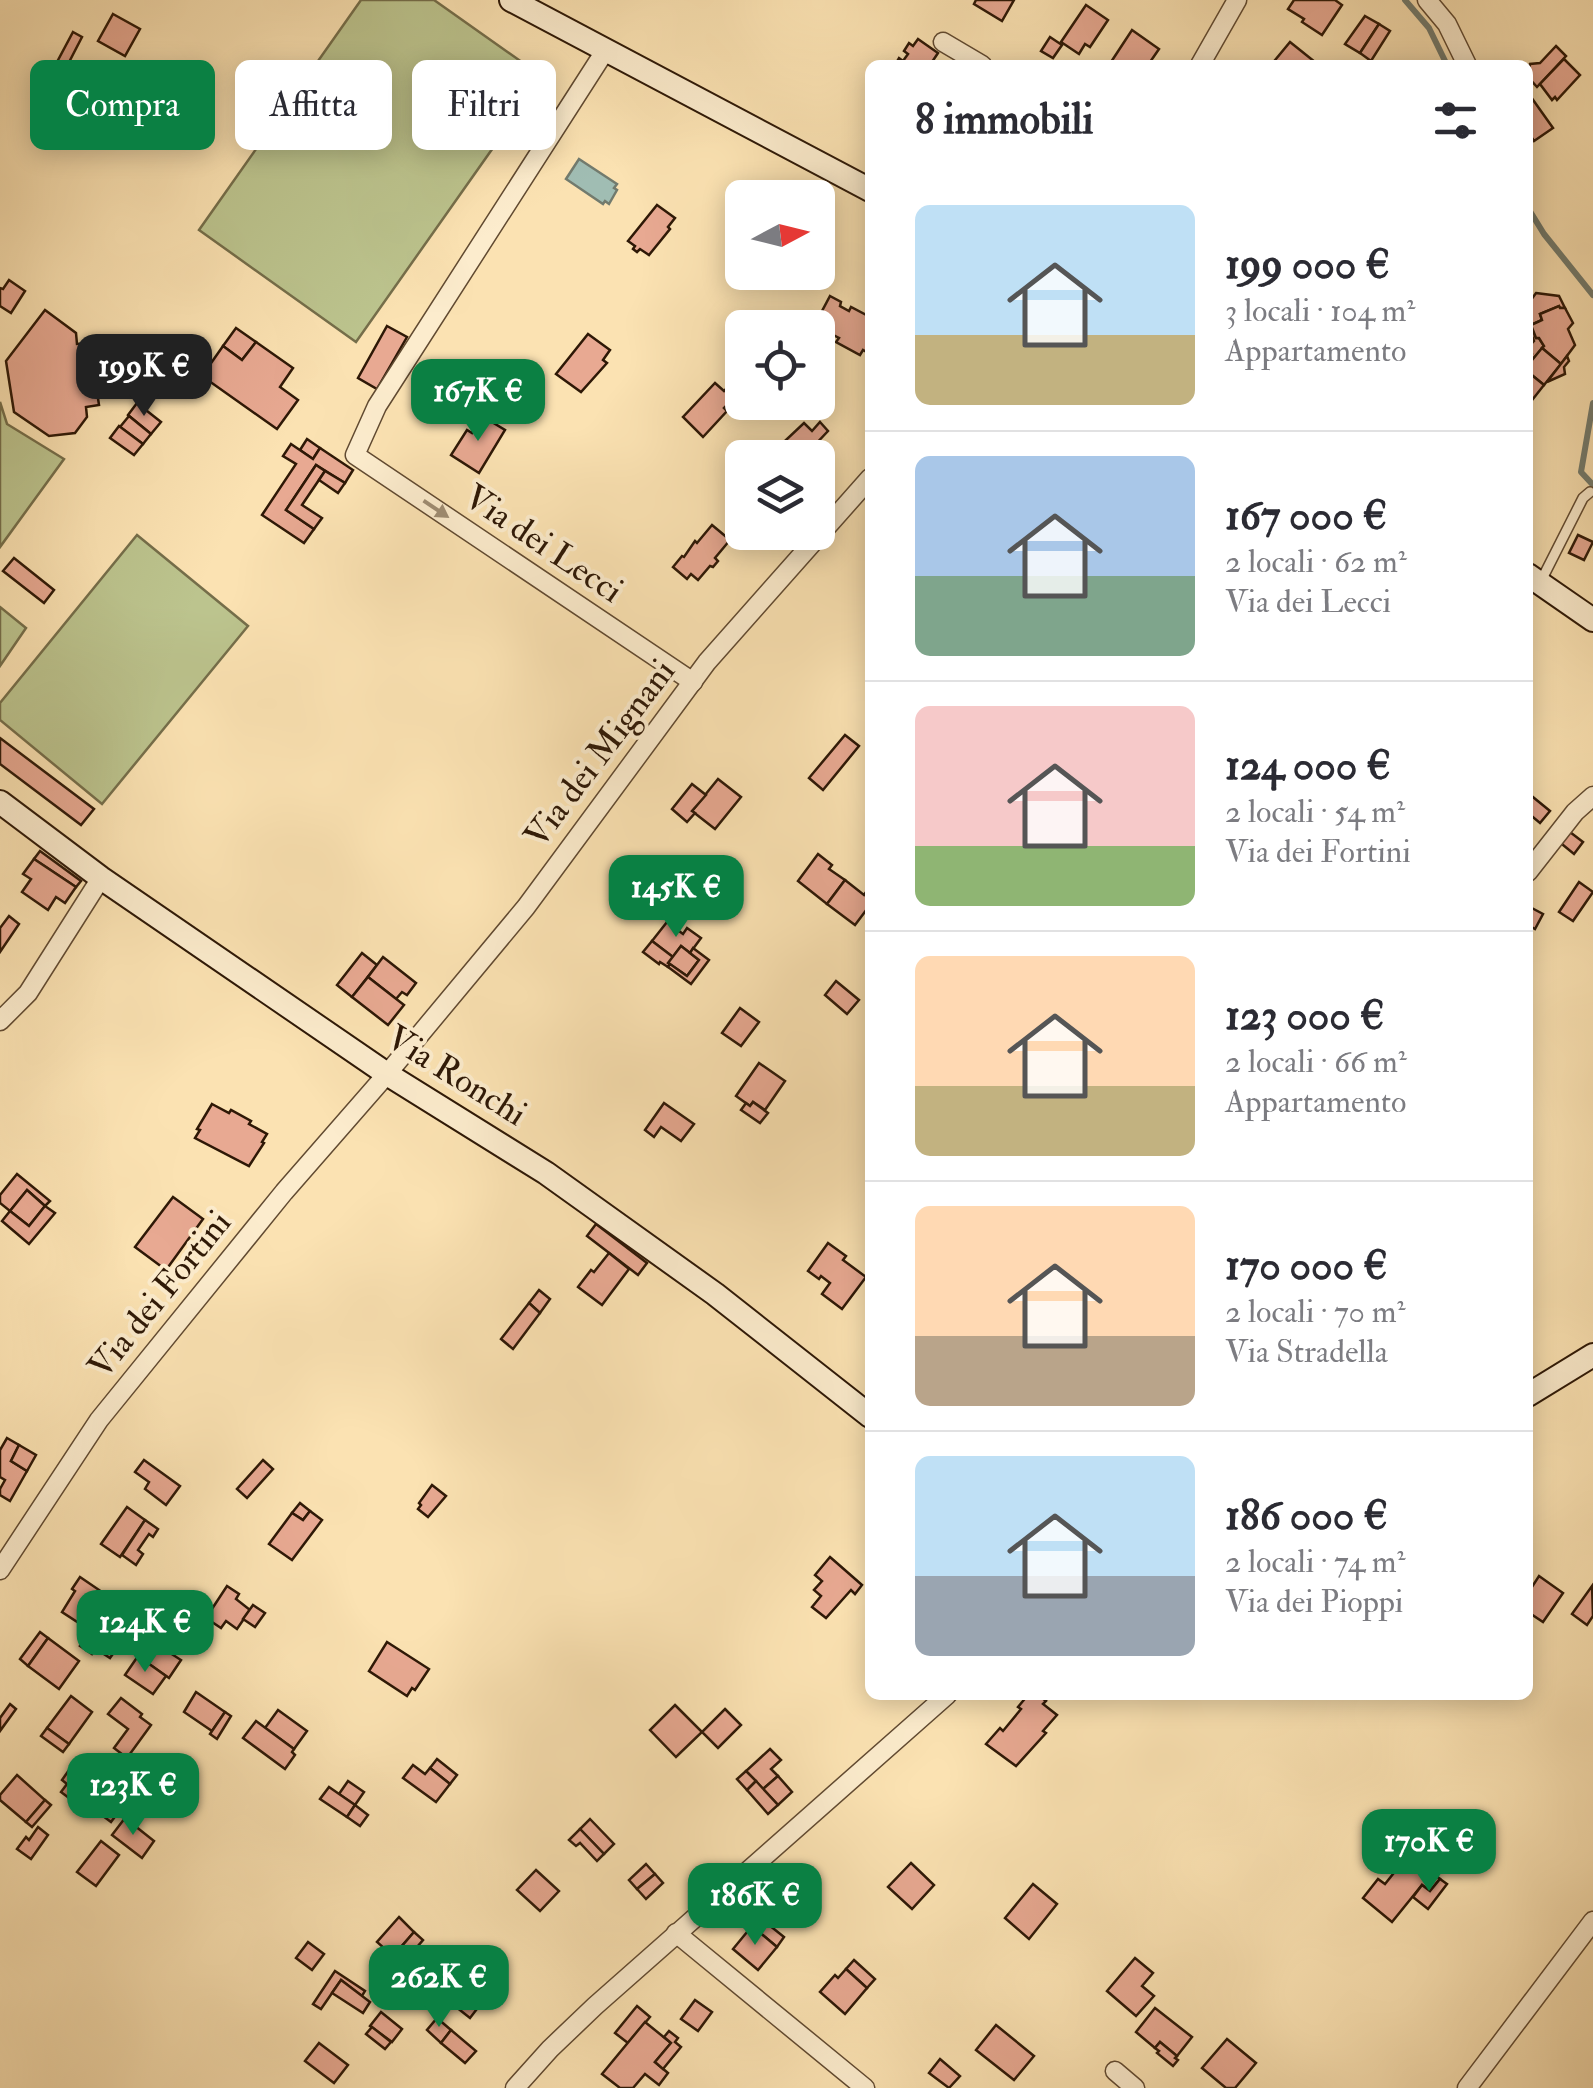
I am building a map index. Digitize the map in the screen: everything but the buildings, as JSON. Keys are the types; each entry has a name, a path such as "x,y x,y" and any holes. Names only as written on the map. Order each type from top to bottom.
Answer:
{"street":[{"path":"511,0 865,187"},
{"path":"1203,60 1237,0"},
{"path":"1427,0 1447,24 1465,60"},
{"path":"943,42 974,60"},
{"name":"Via dei Lecci","path":"604,51 377,406 355,455 693,682"},
{"name":"Via dei Mignani","path":"387,1074 526,906 707,662 865,484"},
{"path":"1534,579 1593,620"},
{"path":"1533,865 1574,812 1593,796"},
{"name":"Via Ronchi","path":"0,802 100,878 387,1074 546,1173 715,1294 865,1412"},
{"path":"0,1020 28,993 100,878"},
{"name":"Via dei Fortini","path":"0,1570 99,1420 284,1192 387,1074"},
{"path":"1533,1392 1593,1355"},
{"path":"515,2088 594,2006 941,1700"},
{"path":"1476,2085 1593,1921"},
{"path":"676,1933 843,2081 865,2088"},
{"path":"1115,2071 1135,2088"}],"lane":[{"path":"1534,579 1590,492"}],"green space":[{"path":"361,0 434,0 519,60 412,60 412,150 491,150 356,342 199,230 255,150 392,150 392,60 319,60"},
{"path":"0,402 7,424 64,459 0,547"},
{"path":"137,535 248,626 102,804 0,720 0,703"},
{"path":"0,607 26,628 0,666"}],"water":[{"path":"579,159 617,184 609,204 603,204 566,179"}],"waterway":[{"path":"1405,0 1429,28 1445,60"},
{"path":"1533,216 1593,295"},
{"path":"1593,403 1581,472 1593,485"}]}
